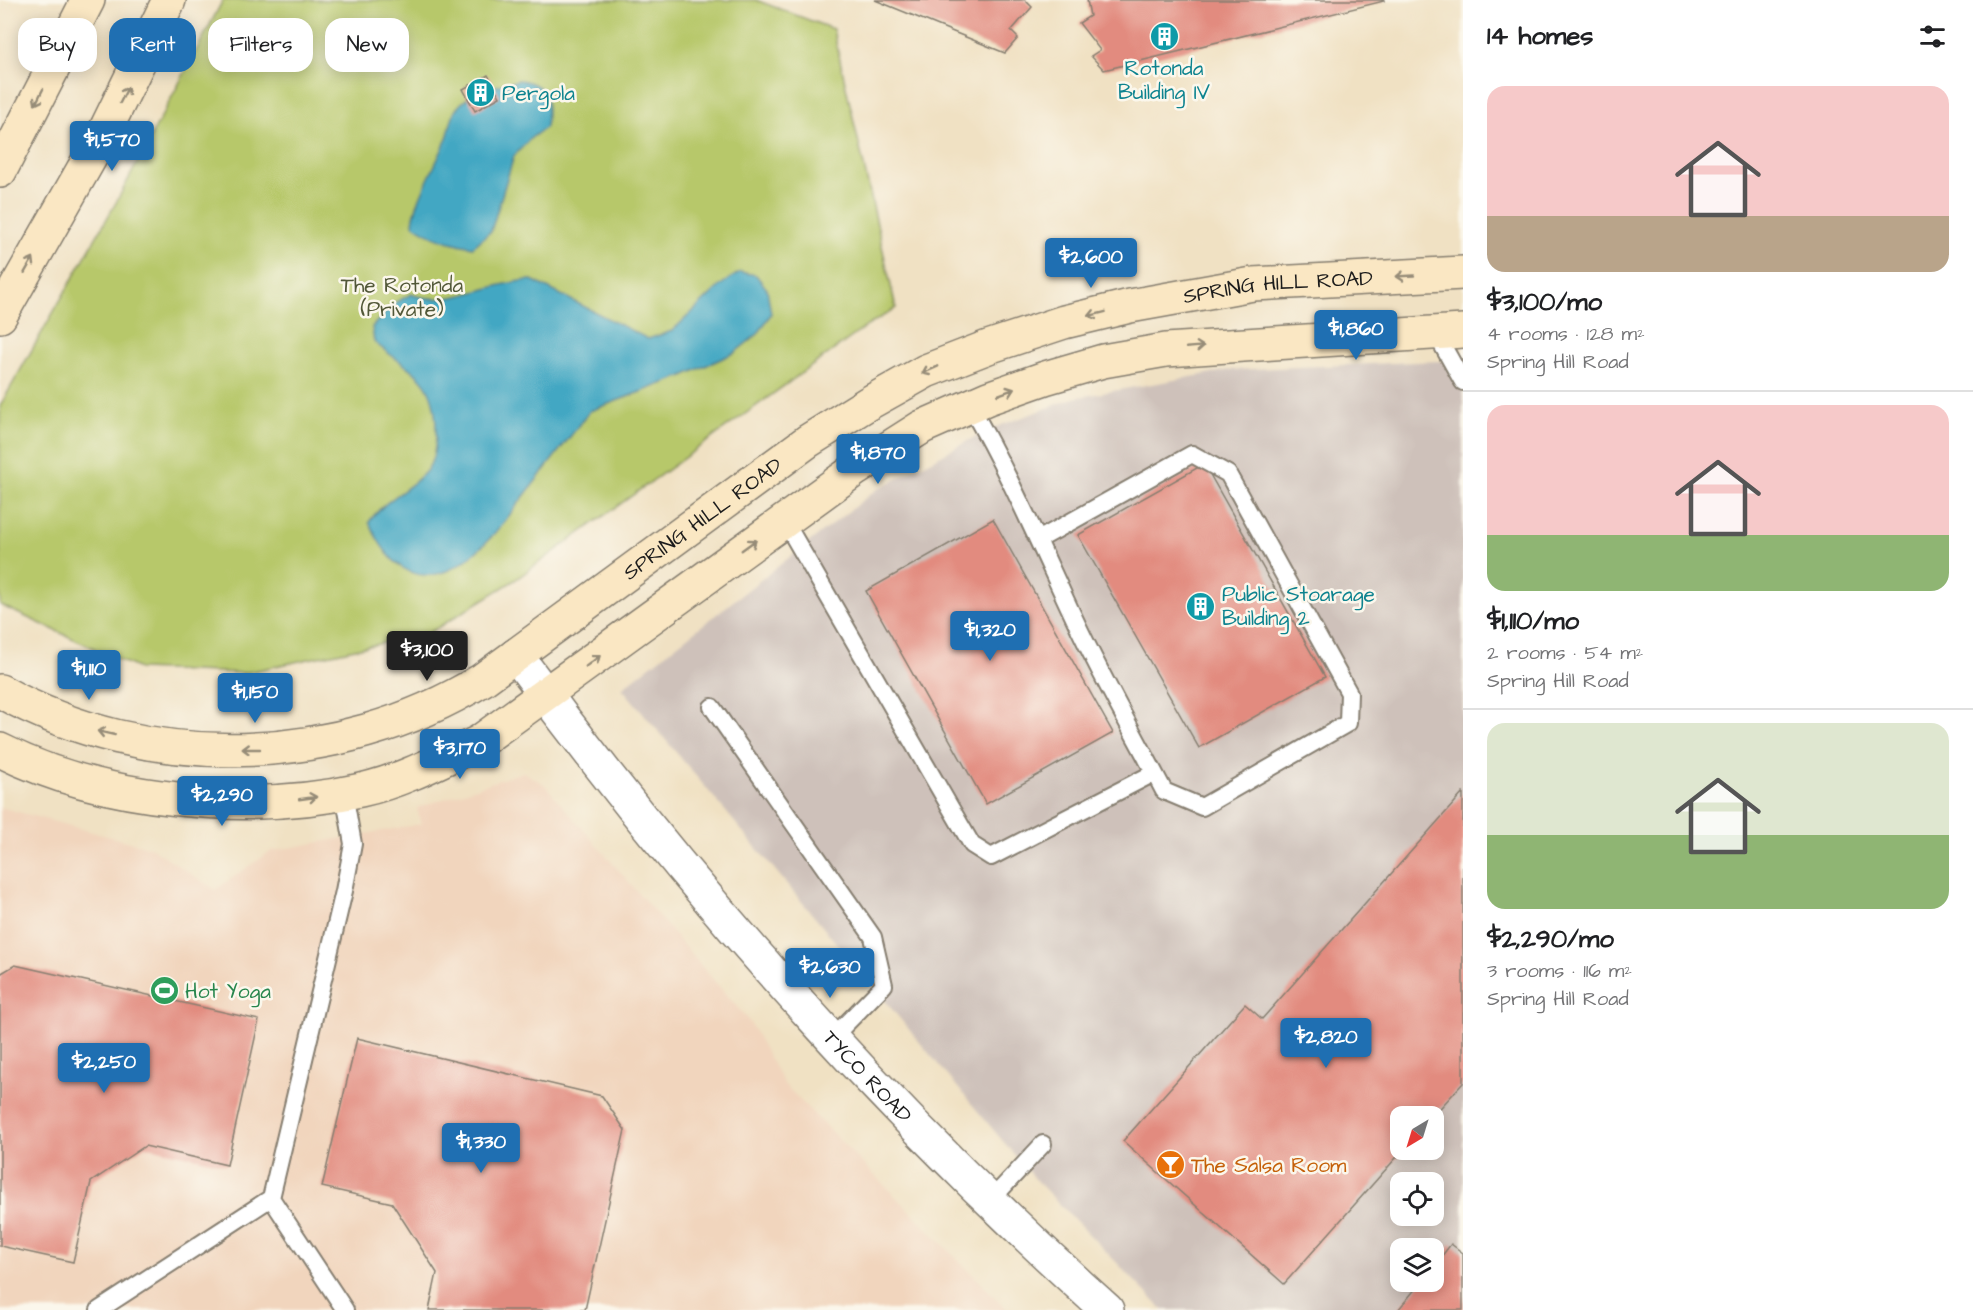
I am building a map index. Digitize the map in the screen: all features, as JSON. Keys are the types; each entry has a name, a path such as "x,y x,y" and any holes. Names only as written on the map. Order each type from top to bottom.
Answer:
{"main road":[{"path":"0,171 88,0"},
{"path":"0,316 104,133 169,0"},
{"name":"SPRING HILL ROAD","path":"0,691 18,701 86,728 163,746 275,749 335,741 394,724 454,698 483,680 808,441 926,371 1053,326 1130,306 1253,284 1463,273"},
{"path":"5,754 79,779 141,795 212,801 290,800 362,790 426,767 479,742 546,696 855,469 922,427 970,406 1057,374 1103,362 1166,350 1449,332"}],"street":[{"name":"TYCO ROAD","path":"516,655 594,760 832,1038 990,1201 1107,1310"}],"lane":[{"path":"1449,332 1463,381"},
{"path":"970,406 1016,491 1038,540 1076,622 1164,791 1202,807 1348,723 1349,693 1228,474 1192,454 1038,540"},
{"path":"784,520 972,845 991,857 1154,773"},
{"path":"712,707 873,937 884,985 832,1038"},
{"path":"99,1310 271,1198 344,891 352,844 344,793"},
{"path":"990,1201 1044,1144"},
{"path":"271,1198 345,1310"}],"shaded area":[{"path":"1463,360 1463,1310 1163,1310 1033,1177 622,688 876,490 988,430 1074,398 1230,370"},
{"path":"523,772 544,784 749,1021 784,1084 1008,1310 0,1310 0,807 152,848 215,890 271,851 421,824 417,808"}],"green space":[{"name":"The Rotonda (Private)","path":"223,0 756,0 833,29 896,308 867,326 515,580 429,633 244,673 139,669 0,605 0,406 118,199 185,72 196,72 196,51 208,28 208,72 313,72 313,18 214,18"}],"water":[{"path":"519,80 537,85 545,95 546,127 531,138 514,156 491,231 473,247 442,239 413,224 418,204 444,145 457,108 477,93"},
{"path":"740,272 756,275 767,289 771,314 758,334 734,353 683,376 590,411 501,526 465,560 448,570 430,575 414,573 398,564 383,547 369,522 375,514 427,470 433,456 436,435 435,411 432,397 426,386 410,369 374,342 372,327 393,304 411,294 425,298 440,298 532,280 648,339 672,331 722,284"}],"building":[{"path":"875,0 1025,0 1032,7 1011,31 1018,38 1005,53"},
{"name":"Rotonda Building IV","path":"1087,0 1384,1 1104,70 1091,56 1100,50 1079,23 1090,16"},
{"name":"Pergola","path":"488,75 500,97 475,111 463,89"},
{"name":"Public Stoarage Building 2","path":"1204,464 1325,677 1199,748 1078,535"},
{"path":"993,519 1113,733 986,804 866,591"},
{"path":"1463,793 1463,1083 1442,1106 1390,1106 1390,1160 1394,1160 1284,1284 1123,1141 1245,1004 1262,1019"},
{"path":"15,965 259,1020 227,1165 145,1146 91,1182 73,1262 0,1246 0,974"},
{"path":"357,1038 602,1096 625,1130 585,1310 429,1310 437,1273 392,1203 322,1187"},
{"path":"1451,1244 1463,1253 1463,1310 1398,1310 1413,1292 1444,1292 1444,1253"}],"place":[{"name":"Rotonda Building IV","path":"1164,37"},
{"name":"Pergola","path":"481,93"},
{"name":"Public Stoarage Building 2","path":"1201,606"},
{"name":"Hot Yoga","path":"164,991"},
{"name":"The Salsa Room","path":"1170,1165"}]}
